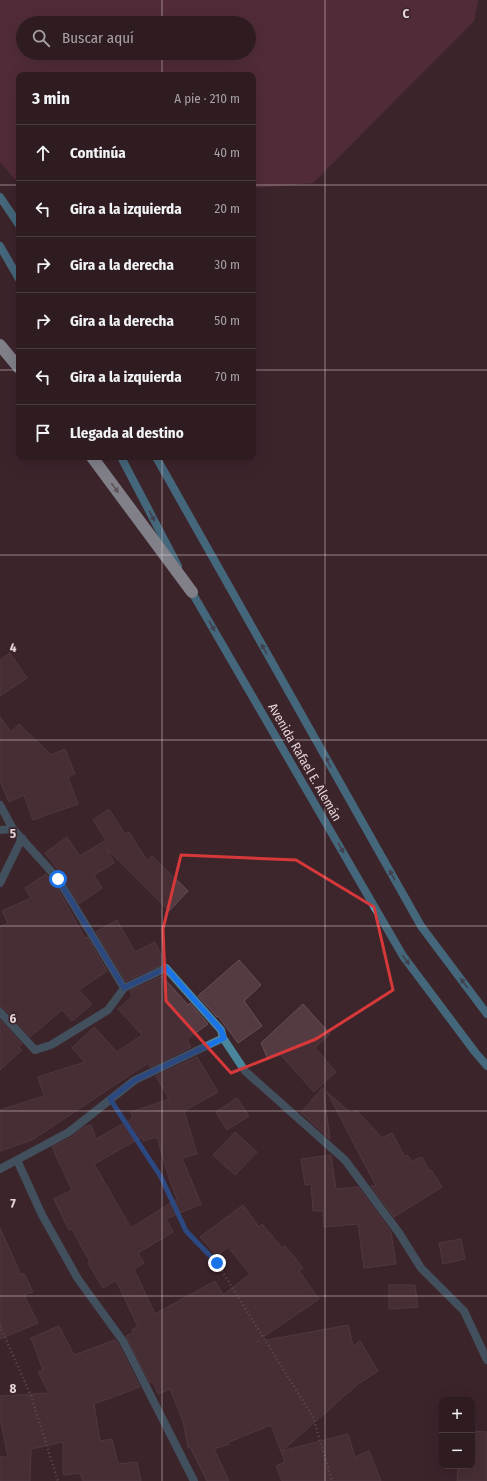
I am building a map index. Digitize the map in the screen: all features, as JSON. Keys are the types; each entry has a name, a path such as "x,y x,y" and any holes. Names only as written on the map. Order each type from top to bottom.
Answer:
{"highway":[{"path":"0,346 16,365"},
{"path":"94,460 192,592"}],"main road":[{"path":"0,197 16,221"},
{"path":"0,246 16,274"},
{"name":"Avenida Rafael E. Alemán","path":"122,460 192,592 404,956 487,1066"},
{"name":"Avenida Rafael E. Alemán","path":"158,460 421,926 487,1014"}],"street":[{"path":"0,804 13,828 58,879 124,988"},
{"path":"0,830 13,828"},
{"path":"0,883 22,838"},
{"path":"0,1012 35,1050 51,1045 108,1010 124,988 166,968 221,1030 224,1038 245,1071 345,1160 399,1233 421,1268 464,1311 487,1360"},
{"path":"0,1169 69,1132 135,1080 224,1038"},
{"path":"17,1160 42,1215 78,1279 123,1342 194,1481"}],"path":[{"path":"110,1099 161,1177 186,1231 217,1263 313,1417 332,1481"},
{"path":"0,1326 31,1396 58,1481"}],"highlighted area":[{"path":"181,855 296,860 374,907 393,990 316,1039 231,1073 166,1001 163,929"}],"shaded area":[{"path":"0,0 478,0 474,21 313,183 256,188 256,72 16,72 16,181 0,162"}],"building":[{"path":"10,653 27,678 0,696 0,660"},
{"path":"0,717 11,732 19,724 51,755 65,749 75,774 68,777 78,804 33,820 24,795 9,802 0,781"},
{"path":"109,809 125,834 129,832 147,861 152,856 188,891 169,911 107,849 114,863 94,875 102,888 79,904 63,876 45,853 67,837 80,856 106,840 93,820"},
{"path":"46,874 54,882 85,938 87,937 107,971 79,990 92,1004 72,1021 62,1010 30,1037 4,1008 0,1007 0,927 8,923 2,911 31,898 25,888"},
{"path":"117,920 135,952 155,942 165,963 126,981 96,932"},
{"path":"239,960 261,985 244,1001 262,1026 238,1043 218,1016 217,1017 198,996"},
{"path":"162,976 188,1005 190,1003 208,1024 187,1039 191,1047 150,1067 148,1063 32,1140 0,1151 0,1110 44,1096 38,1077 85,1062 72,1048 94,1027 117,1052 142,1035 118,1009 132,997 130,991"},
{"path":"303,1004 330,1034 315,1048 336,1072 314,1092 280,1054 268,1059 261,1043"},
{"path":"0,1020 22,1044 19,1047 22,1050 0,1070"},
{"path":"197,1057 218,1092 184,1111 197,1154 182,1158 201,1204 166,1219 173,1232 138,1253 144,1263 134,1269 155,1314 215,1281 223,1295 250,1274 228,1247 217,1256 200,1237 243,1205 259,1227 262,1224 282,1248 285,1246 303,1268 299,1271 319,1299 256,1342 348,1325 353,1346 360,1341 378,1371 358,1384 282,1451 348,1434 355,1457 369,1451 381,1481 282,1481 276,1466 285,1462 271,1425 229,1442 229,1444 214,1449 229,1481 207,1481 190,1447 188,1448 183,1421 170,1389 158,1394 153,1382 150,1383 126,1336 133,1333 132,1330 138,1327 116,1280 103,1288 88,1263 90,1262 72,1229 69,1230 54,1199 72,1190 52,1147 72,1137 84,1127 91,1125 96,1139 133,1118 131,1112 169,1099 156,1076","holes":["142,1137 143,1141 157,1137 177,1199 131,1228 94,1164"]},
{"path":"323,1087 330,1139 301,1113"},
{"path":"327,1092 352,1114 356,1110 382,1138 392,1133 405,1157 407,1155 412,1161 422,1157 429,1171 431,1170 442,1187 394,1217 371,1186 376,1186"},
{"path":"237,1098 249,1116 227,1130 216,1112"},
{"path":"235,1132 257,1152 235,1175 213,1155"},
{"path":"331,1155 336,1189 358,1187 391,1232 396,1264 364,1268 358,1224 324,1227 323,1211 313,1211 311,1184 305,1185 301,1159"},
{"path":"0,1228 21,1275 24,1273 33,1292 24,1295 38,1323 0,1339"},
{"path":"461,1239 465,1259 443,1264 439,1243"},
{"path":"389,1285 415,1285 418,1307 389,1309"},
{"path":"59,1326 74,1355 115,1340 118,1344 140,1387 94,1404 100,1441 112,1439 118,1464 137,1462 141,1481 83,1481 80,1473 63,1475 63,1442 31,1449 30,1481 0,1481 0,1457 8,1457 0,1418 0,1396 49,1393 38,1372 43,1370 31,1338"},
{"path":"475,1431 487,1432 487,1481 457,1481 458,1469 475,1469"}],"route":[{"path":"58,879 124,988 166,968 221,1030 224,1038 135,1080 110,1099 161,1177 186,1231 217,1263"}]}
